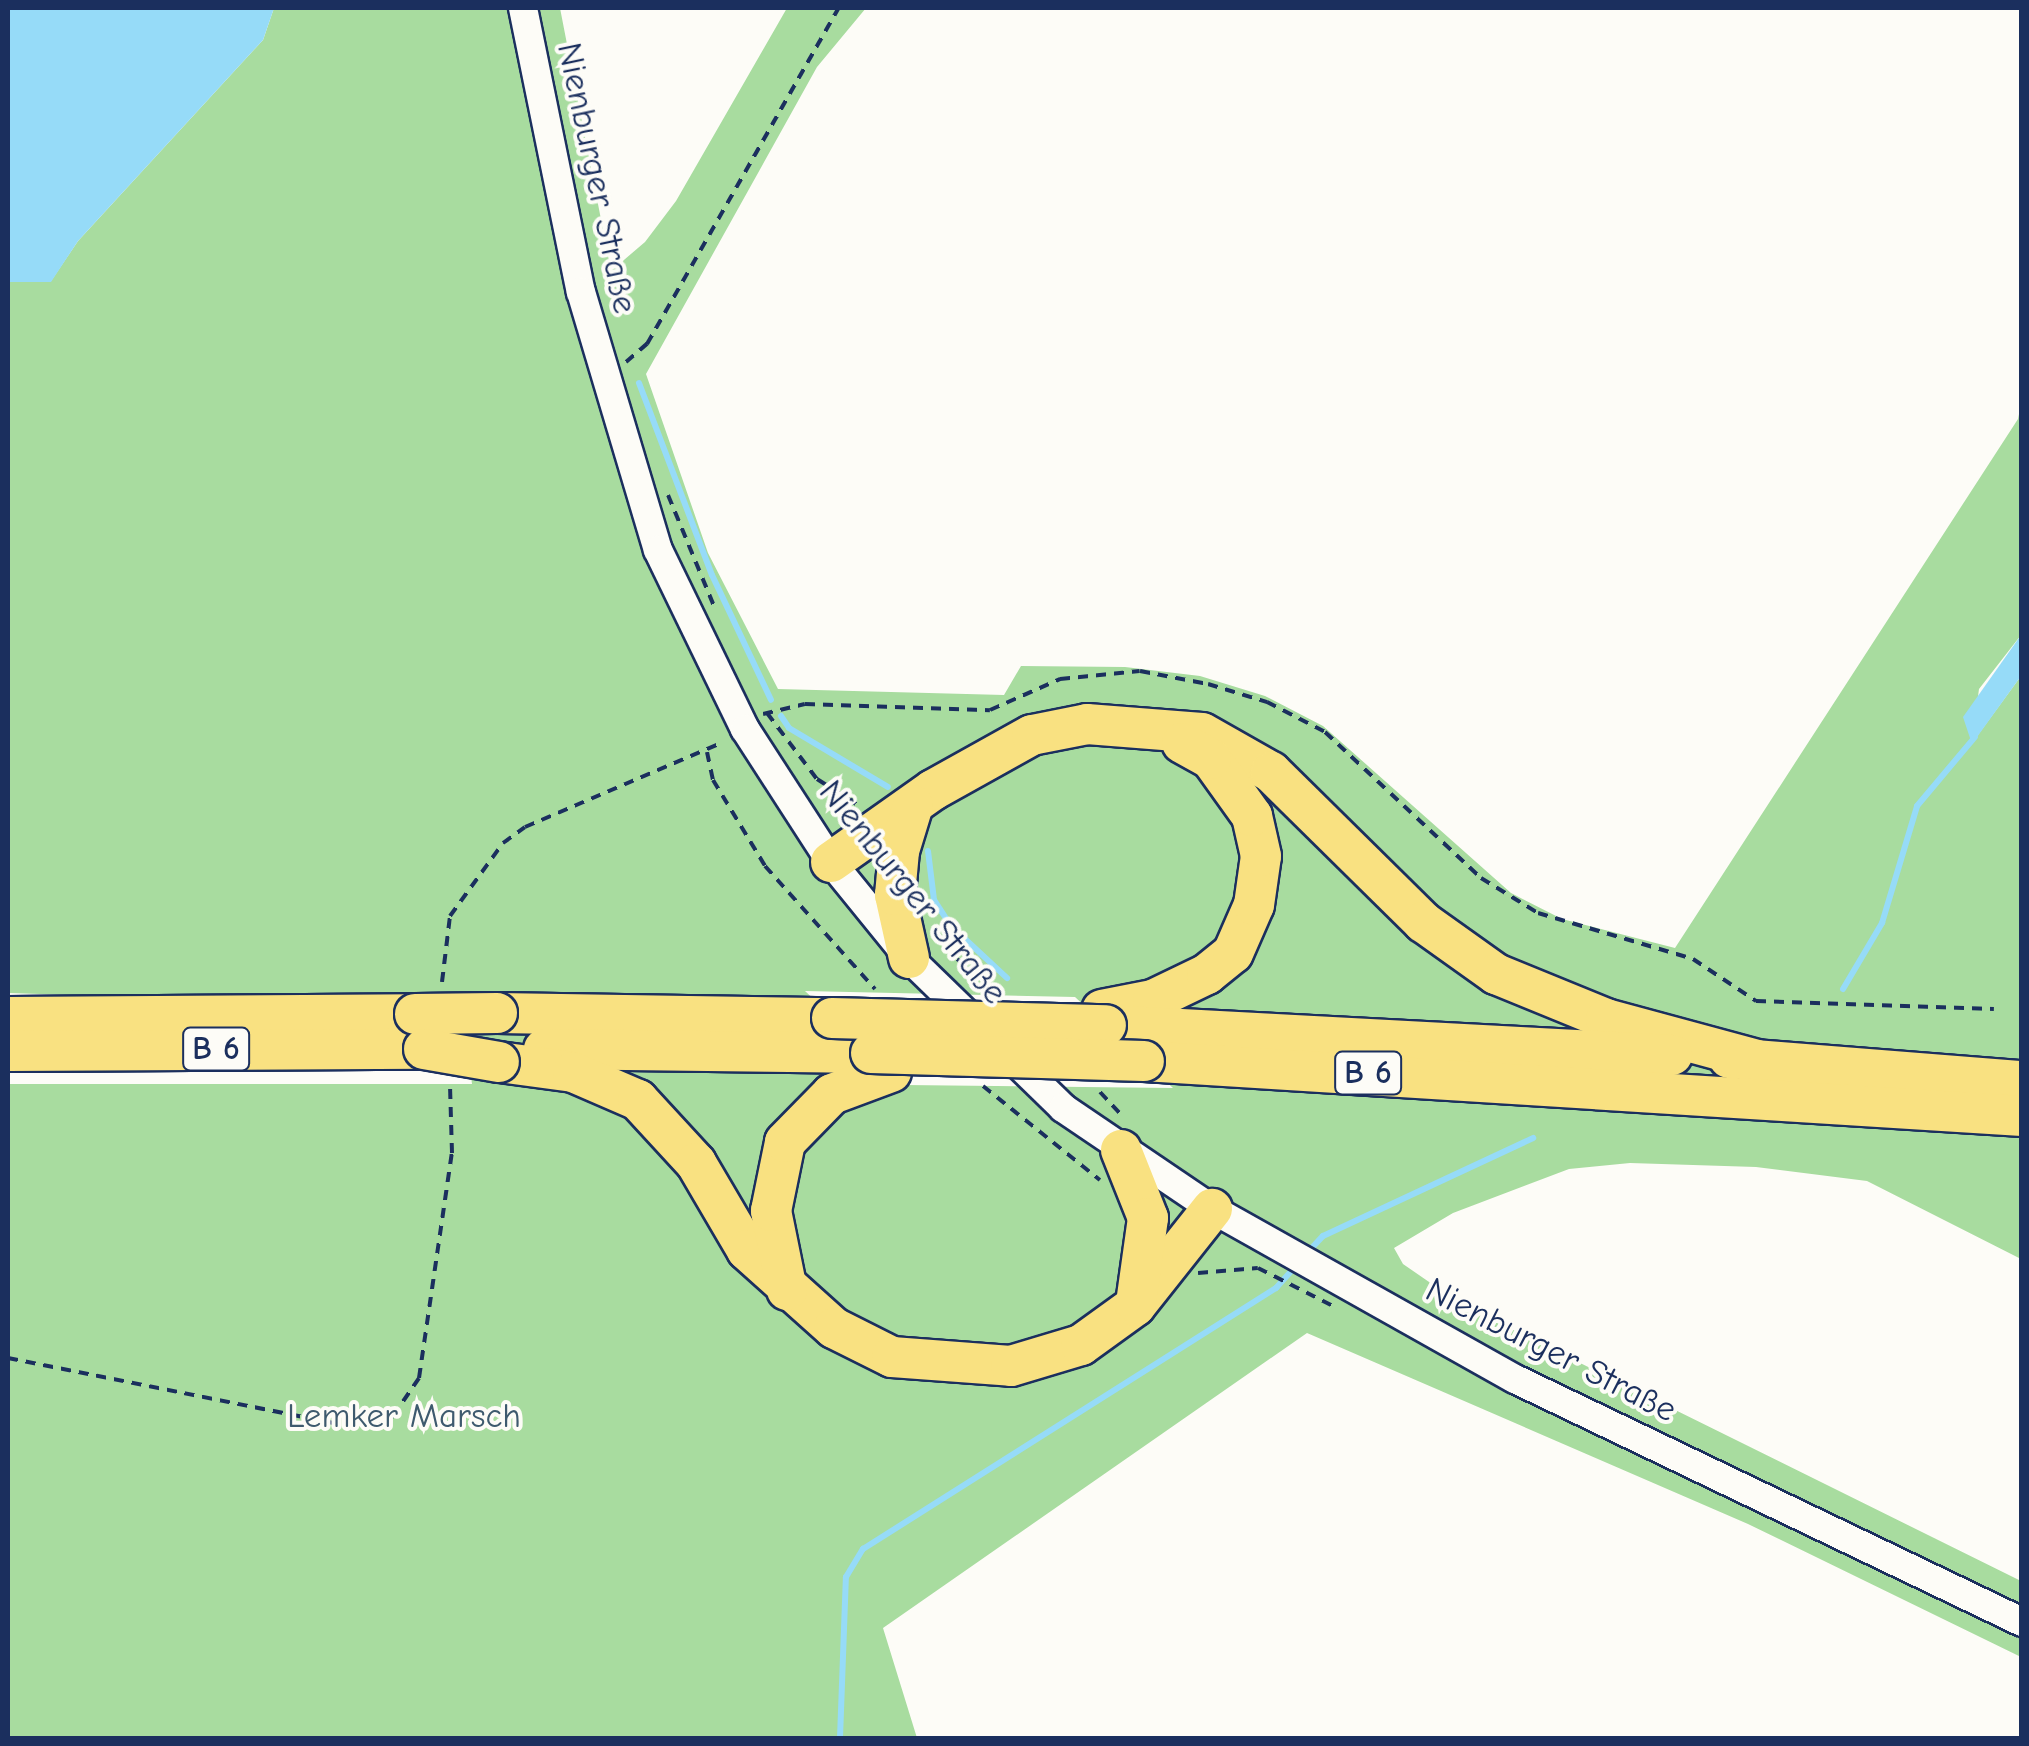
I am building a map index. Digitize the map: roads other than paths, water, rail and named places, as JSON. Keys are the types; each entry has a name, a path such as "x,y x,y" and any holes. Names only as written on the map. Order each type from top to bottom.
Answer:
{"highway":[{"path":"831,862 914,805 1032,735 1087,724 1147,724 1202,732 1272,772 1423,922 1496,974 1569,1006 1757,1060"},
{"path":"1099,1019 1153,1000 1207,974 1233,952 1260,877 1252,816 1234,786 1211,759 1147,724"},
{"path":"909,958 895,895 899,852 914,805"},
{"name":"B 6","path":"8,1017 881,1062 1001,1024 1144,1061 2022,1116"},
{"name":"B 6","path":"8,1051 436,1062 498,1042 832,1018 1001,1024 1099,1019 1757,1060 2022,1081"},
{"path":"498,1042 638,1100 670,1129 747,1250 787,1290 834,1328 892,1357 960,1366 1012,1366 1081,1345 1136,1306 1212,1209"},
{"path":"787,1290 771,1210 785,1142 832,1094 881,1062"},
{"path":"1126,1137 1148,1218 1136,1306"}],"street":[{"name":"Nienburger Straße","path":"523,8 601,371 658,550 831,862 909,958 986,1039 1126,1137 1293,1272 2022,1622"}],"water":[{"path":"8,8 274,8 263,40 78,241 51,282 8,282"},
{"path":"2021,635 2021,676 1972,744 1963,717"}],"waterway":[{"path":"639,383 712,575 771,700"},
{"path":"781,716 789,728 888,787"},
{"path":"1843,989 1882,923 1917,806 1975,737"},
{"path":"928,851 934,900 950,925 1007,978"},
{"path":"1308,1252 1323,1236 1533,1138"},
{"path":"840,1738 846,1577 863,1549 1276,1288 1297,1265"}],"park label":[{"name":"Lemker Marsch","path":"404,1416"}]}
